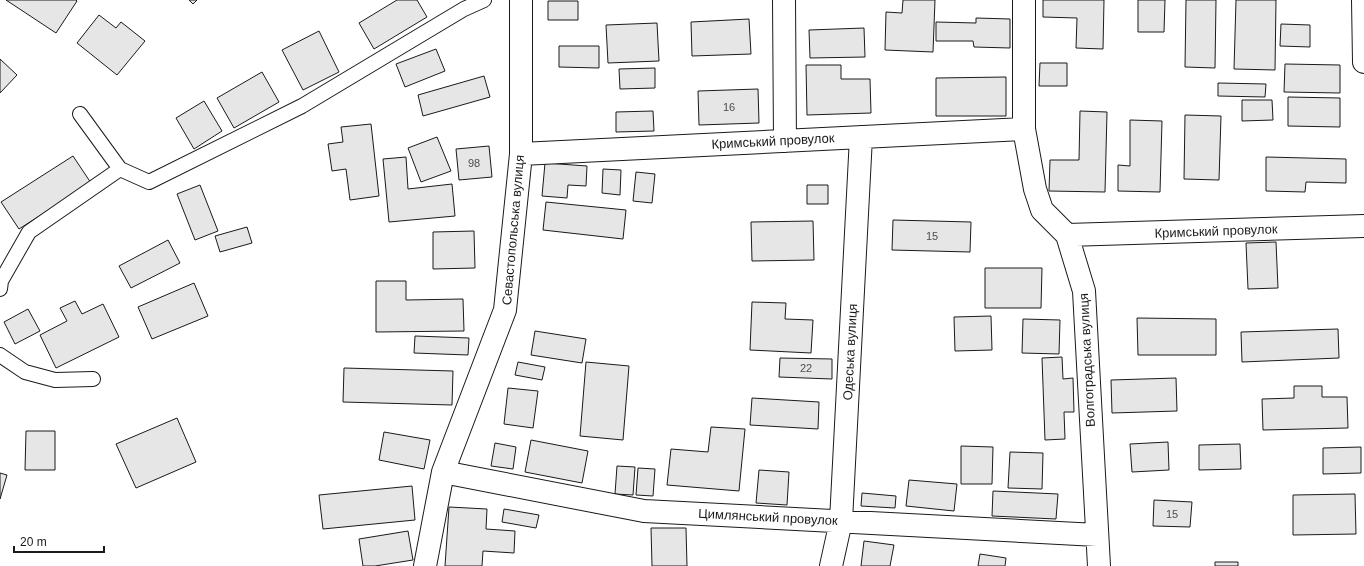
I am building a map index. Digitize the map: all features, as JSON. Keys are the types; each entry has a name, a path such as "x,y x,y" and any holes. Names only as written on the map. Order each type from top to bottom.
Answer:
{"street":[{"name":"Севастопольська вулиця","path":"425,566 443,472 505,310 521,154 521,0"},
{"path":"784,0 785,141"},
{"path":"1024,0 1024,129 1035,189 1042,210 1068,235"},
{"path":"1363,0 1364,62"},
{"name":"Кримський провулок","path":"521,154 1024,129"},
{"name":"Одеська вулиця","path":"831,566 841,521 861,137"},
{"name":"Кримський провулок","path":"1068,235 1364,226"},
{"name":"Волгоградська вулиця","path":"1068,235 1084,291 1100,566"},
{"name":"Цимлянський провулок","path":"443,472 644,511 1097,535"}],"lane":[{"path":"80,114 120,169 149,182 302,106 464,9 484,0"},
{"path":"0,289 1,282 29,232 120,169"},
{"path":"0,355 25,372 55,380 93,379"}],"building":[{"path":"6,0 76,0 77,1 56,33"},
{"path":"189,0 197,0 193,4"},
{"path":"397,0 417,0 427,17 374,49 359,23"},
{"path":"903,0 935,0 933,52 885,50 886,12 902,13"},
{"path":"1043,0 1104,0 1103,49 1076,48 1077,18 1043,17"},
{"path":"1138,0 1165,0 1164,32 1138,32"},
{"path":"1186,0 1216,0 1215,68 1185,67"},
{"path":"1236,0 1276,0 1275,70 1234,69"},
{"path":"548,1 578,1 578,20 548,20"},
{"path":"99,15 116,28 121,22 145,41 117,75 77,43"},
{"path":"976,18 1010,19 1010,48 974,47 973,41 936,41 936,22 976,23"},
{"path":"749,19 751,54 692,56 691,22"},
{"path":"657,23 659,61 608,63 606,25"},
{"path":"1281,24 1310,25 1310,47 1280,46"},
{"path":"864,28 865,57 810,58 809,30"},
{"path":"319,31 339,72 303,90 282,50"},
{"path":"559,46 599,46 599,68 559,67"},
{"path":"436,49 445,71 405,87 396,64"},
{"path":"0,59 17,75 0,93"},
{"path":"1040,63 1067,63 1067,86 1039,86"},
{"path":"1285,64 1340,65 1340,93 1284,92"},
{"path":"806,65 841,65 841,79 870,79 871,113 807,115"},
{"path":"655,68 655,88 620,89 619,69"},
{"path":"262,72 279,102 234,128 217,98"},
{"path":"484,76 490,97 423,116 418,95"},
{"path":"1006,77 1006,116 936,116 936,78"},
{"path":"1218,83 1266,84 1265,97 1218,96"},
{"path":"758,89 759,123 699,125 698,91"},
{"path":"1288,97 1340,98 1340,127 1288,126"},
{"path":"1242,100 1272,100 1273,120 1242,121"},
{"path":"204,101 222,131 194,149 176,118"},
{"path":"653,111 654,131 616,132 616,112"},
{"path":"1080,111 1107,112 1105,192 1049,191 1050,160 1079,160"},
{"path":"1185,115 1221,116 1219,180 1184,179"},
{"path":"1130,120 1162,121 1160,192 1118,191 1118,165 1130,166"},
{"path":"371,124 379,196 350,200 346,169 332,171 328,144 343,142 341,127"},
{"path":"437,137 451,171 421,182 408,148"},
{"path":"489,146 492,177 459,180 456,149"},
{"path":"73,156 91,183 19,229 1,202"},
{"path":"406,157 408,189 452,184 455,216 389,222 383,159"},
{"path":"1266,157 1346,159 1346,183 1306,182 1305,192 1266,191"},
{"path":"545,163 587,166 586,186 568,185 567,198 542,196"},
{"path":"603,169 621,170 620,195 602,193"},
{"path":"636,172 655,174 652,203 633,201"},
{"path":"200,185 218,231 195,240 177,194"},
{"path":"807,185 828,185 828,204 807,204"},
{"path":"546,202 626,210 623,239 543,230"},
{"path":"893,220 971,222 970,252 892,250"},
{"path":"813,221 814,260 752,261 751,222"},
{"path":"247,227 252,243 220,252 215,236"},
{"path":"474,231 475,268 433,269 433,232"},
{"path":"168,240 180,263 131,288 119,266"},
{"path":"1276,242 1278,288 1248,289 1246,243"},
{"path":"985,268 1042,268 1041,308 985,308"},
{"path":"376,281 406,281 406,300 463,299 464,331 376,332"},
{"path":"194,283 208,316 152,339 138,307"},
{"path":"75,301 82,314 103,304 119,337 56,368 40,335 67,321 60,308"},
{"path":"752,302 786,303 785,319 813,320 811,353 750,350"},
{"path":"28,309 40,331 15,344 4,322"},
{"path":"991,316 992,350 955,351 954,317"},
{"path":"1137,318 1216,319 1216,355 1138,355"},
{"path":"1023,319 1060,320 1059,354 1022,353"},
{"path":"1338,329 1339,358 1242,362 1241,332"},
{"path":"535,331 586,339 582,363 531,355"},
{"path":"415,336 469,338 468,355 414,353"},
{"path":"1062,357 1063,379 1073,378 1074,412 1064,412 1065,439 1045,440 1042,358"},
{"path":"780,358 832,359 832,379 779,377"},
{"path":"518,362 545,367 542,380 515,375"},
{"path":"586,362 629,366 623,440 580,436"},
{"path":"344,368 453,371 452,405 343,402"},
{"path":"1176,378 1177,411 1112,413 1111,380"},
{"path":"1294,386 1322,386 1322,397 1347,397 1348,428 1263,430 1262,399 1294,398"},
{"path":"508,388 538,391 533,428 504,424"},
{"path":"752,398 819,402 818,429 750,425"},
{"path":"177,418 196,462 136,488 116,444"},
{"path":"711,427 745,429 739,491 667,485 671,449 708,452"},
{"path":"26,431 55,431 55,470 25,470"},
{"path":"384,432 430,440 424,469 379,460"},
{"path":"531,440 588,451 582,483 525,472"},
{"path":"1168,442 1169,470 1132,472 1130,444"},
{"path":"495,443 516,447 513,469 491,466"},
{"path":"1240,444 1241,469 1199,470 1199,445"},
{"path":"961,446 993,447 992,484 961,484"},
{"path":"1361,447 1361,473 1323,474 1323,448"},
{"path":"1010,452 1043,453 1042,489 1008,488"},
{"path":"617,466 635,467 633,495 615,494"},
{"path":"638,468 655,469 653,496 636,495"},
{"path":"759,470 789,472 787,505 756,503"},
{"path":"0,473 7,475 0,499"},
{"path":"909,480 957,484 954,511 906,506"},
{"path":"412,486 415,520 323,529 319,495"},
{"path":"993,491 1058,494 1056,519 992,516"},
{"path":"862,493 896,496 895,508 861,506"},
{"path":"1355,494 1356,534 1293,535 1293,495"},
{"path":"1154,500 1192,502 1190,527 1153,526"},
{"path":"449,507 487,509 486,529 515,531 514,553 483,551 482,566 445,566"},
{"path":"504,509 539,515 536,528 502,522"},
{"path":"651,528 686,528 687,566 652,566"},
{"path":"408,531 413,560 375,566 363,566 359,539"},
{"path":"864,541 894,545 890,566 861,566"},
{"path":"980,554 1006,558 1005,566 978,566"},
{"path":"1215,562 1238,562 1238,566 1215,566"}]}
